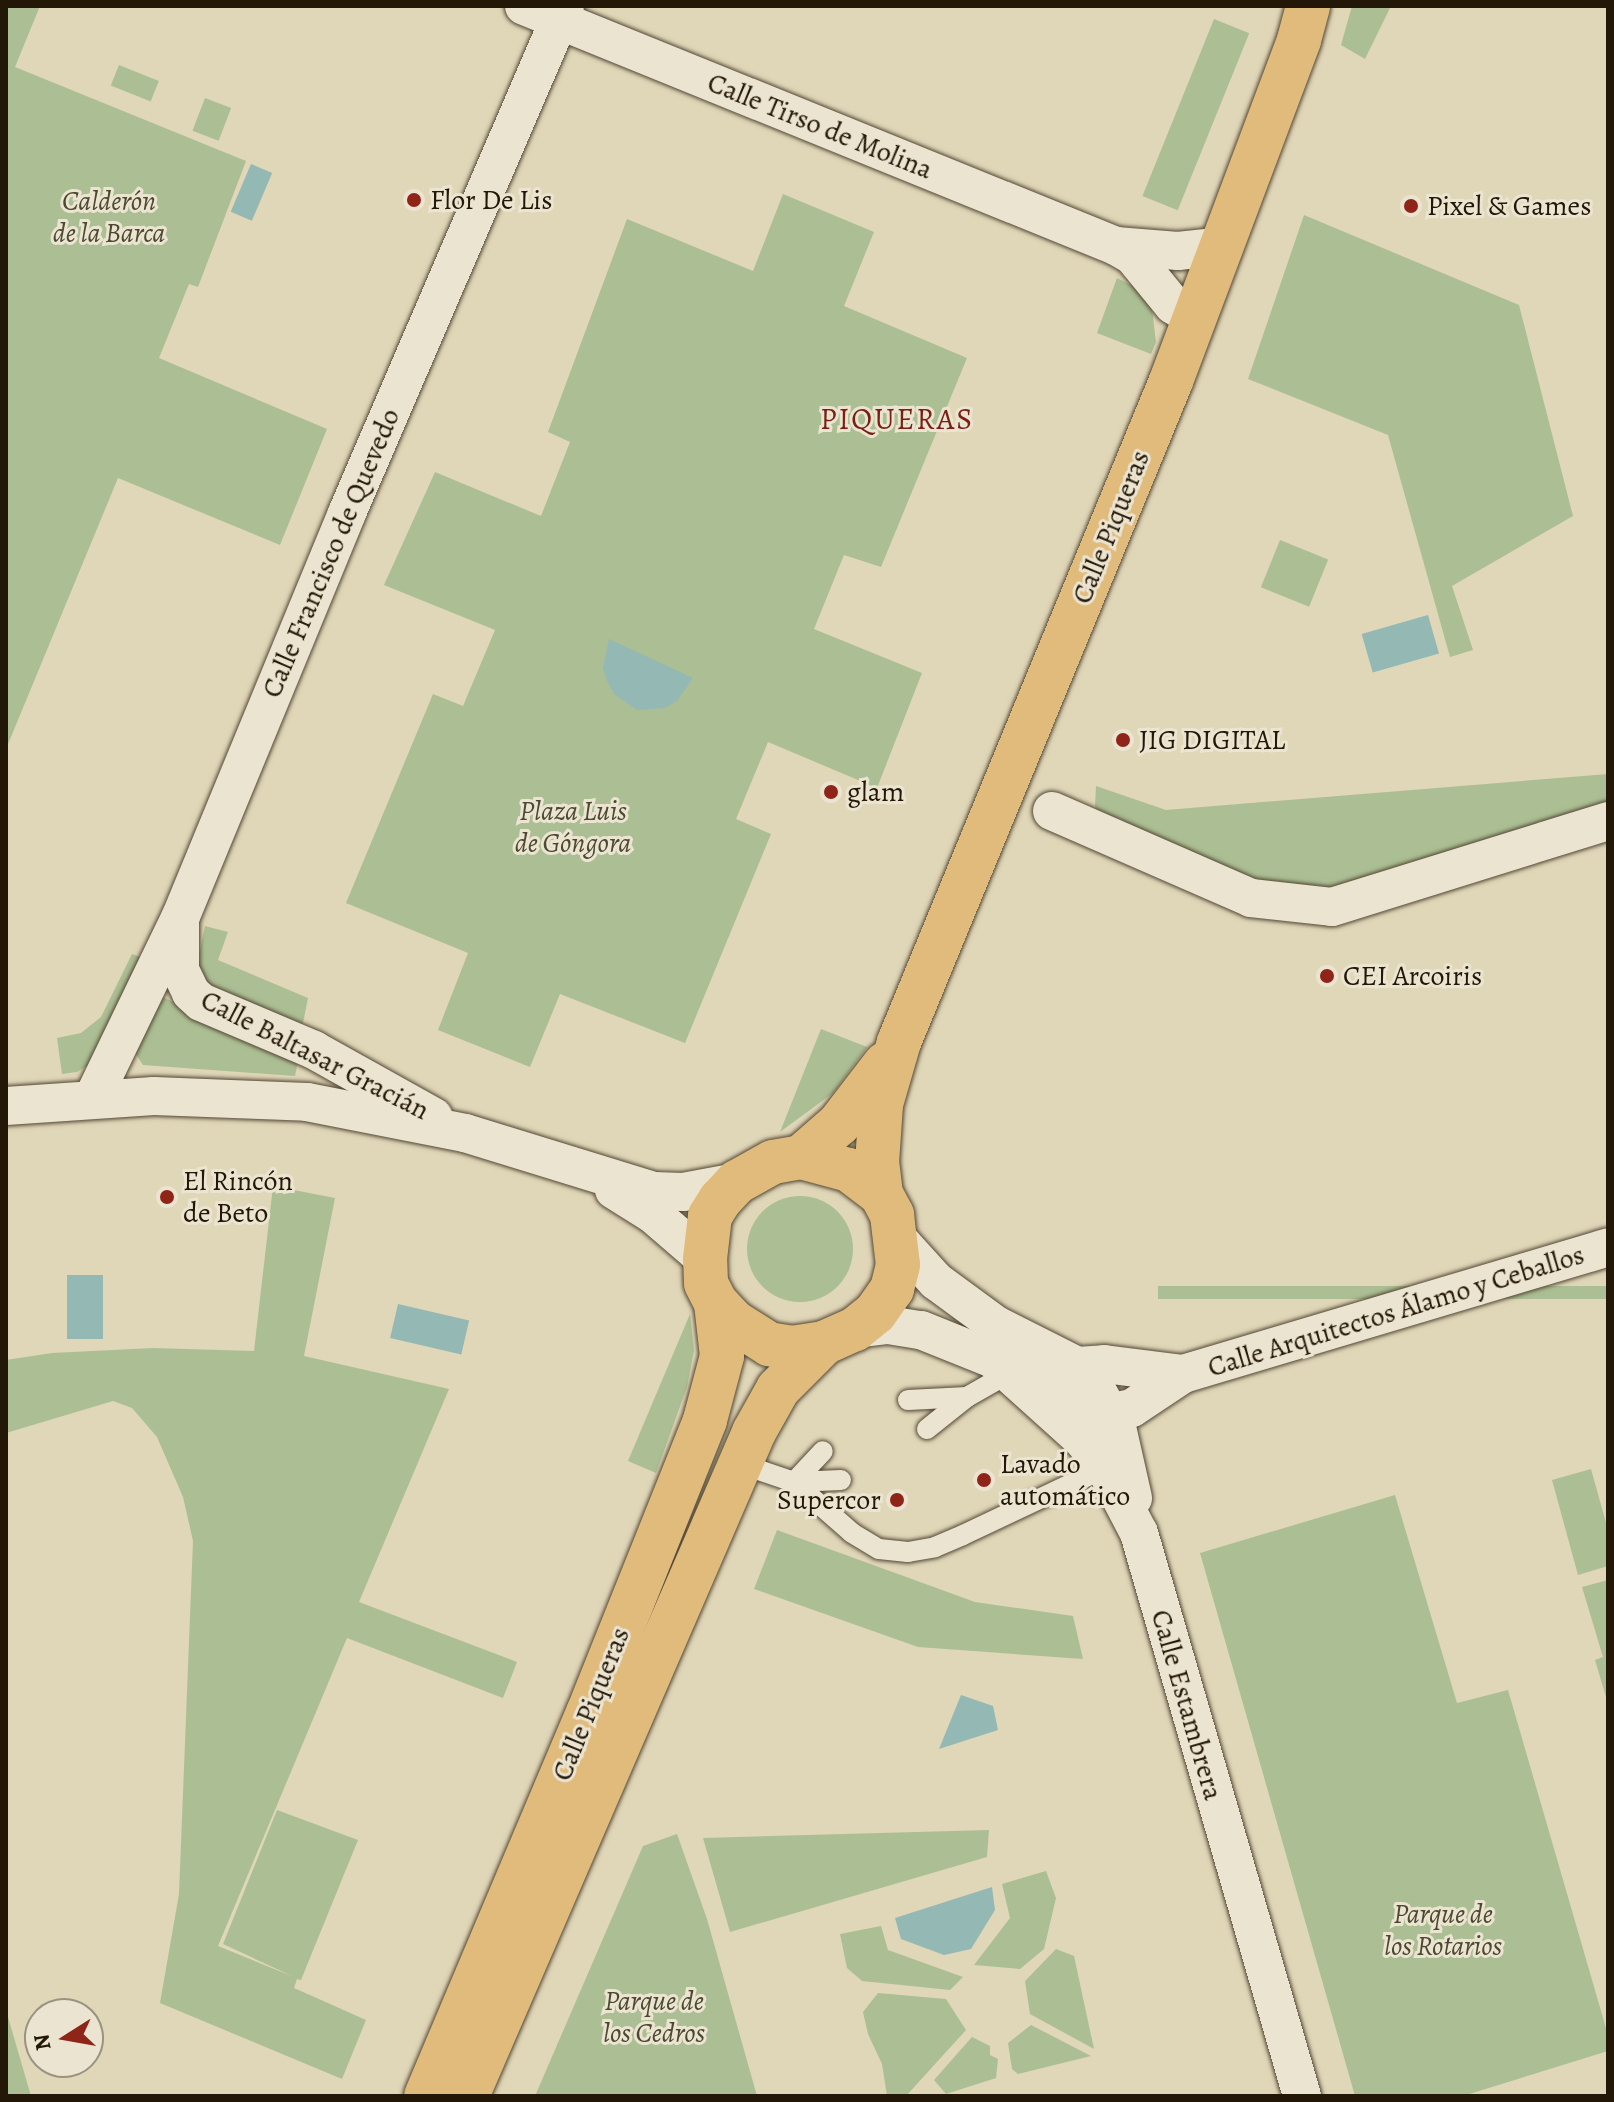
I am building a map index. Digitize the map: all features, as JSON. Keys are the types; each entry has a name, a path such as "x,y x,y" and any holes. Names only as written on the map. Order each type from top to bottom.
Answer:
{"main road":[{"name":"Calle Piqueras","path":"881,1194 877,1163 881,1104 899,1042 1195,318 1308,6"},
{"name":"Calle Piqueras","path":"801,1157 862,1098 899,1042"},
{"path":"801,1157 849,1170 881,1194 892,1215 898,1265 892,1289 875,1313 840,1336 793,1348 769,1344 734,1322 716,1303 706,1283 705,1259 710,1216 737,1182 773,1162 801,1157"},
{"name":"Calle Piqueras","path":"426,2096 588,1713 705,1420 722,1356 716,1303"},
{"name":"Calle Piqueras","path":"467,2096 741,1464 778,1389 840,1336"}],"street":[{"name":"Calle Tirso de Molina","path":"524,6 562,13 1116,246 1133,256 1173,305 1195,318"},
{"name":"Calle Francisco de Quevedo","path":"93,1098 181,916 341,527 562,13"},
{"name":"Calle Tirso de Molina","path":"1116,246 1178,251 1223,246"},
{"path":"1052,811 1251,898 1332,907 1608,821"},
{"name":"Calle Baltasar Gracián","path":"181,916 180,970 191,993 201,1002 314,1050 465,1133"},
{"name":"Calle Baltasar Gracián","path":"6,1106 154,1096 307,1102 465,1133 654,1191 683,1192 737,1182"},
{"name":"Calle Baltasar Gracián","path":"588,1173 654,1215 705,1259"},
{"name":"Calle Arquitectos Álamo y Ceballos","path":"897,1238 936,1281 996,1325 1077,1366 1091,1379 1118,1434 1139,1533"},
{"name":"Calle Arquitectos Álamo y Ceballos","path":"1077,1366 1104,1364 1183,1374 1608,1247"},
{"path":"840,1336 888,1325 921,1330 1090,1410 1118,1434"},
{"path":"1001,1366 1083,1440 1118,1434"},
{"name":"Calle Arquitectos Álamo y Ceballos","path":"1118,1434 1183,1374"},
{"name":"Calle Estambrera","path":"1139,1533 1302,2096"}],"lane":[{"path":"927,1429 1001,1366"},
{"path":"908,1400 967,1397"},
{"path":"794,1482 852,1533 879,1549 908,1552 935,1547 963,1535 1118,1434"},
{"path":"794,1482 823,1451"},
{"path":"741,1464 794,1482 841,1480"}],"green space":[{"name":"Calderón de la Barca","path":"6,6 40,6 15,67 246,161 198,287 189,284 159,358 327,429 280,545 118,478 6,749"},
{"path":"1352,6 1391,6 1365,59 1341,45"},
{"path":"1214,19 1249,33 1178,210 1142,196"},
{"path":"119,65 159,81 151,102 111,85"},
{"path":"205,98 231,108 219,141 192,131"},
{"name":"Plaza Luis de Góngora","path":"783,194 874,232 844,306 967,358 881,567 844,555 814,629 922,673 877,788 768,742 736,819 771,834 685,1043 560,994 530,1067 438,1030 468,953 346,903 433,694 463,706 495,630 384,585 435,472 541,516 570,442 548,432 627,219 753,271"},
{"path":"1304,215 1519,305 1573,516 1452,586 1473,650 1450,657 1388,435 1248,379"},
{"path":"1117,278 1137,288 1152,309 1156,342 1151,354 1097,333"},
{"path":"1280,540 1328,559 1309,607 1261,587"},
{"path":"1608,774 1608,811 1332,899 1258,891 1109,828 1095,806 1096,786 1166,810"},
{"path":"205,926 228,932 218,960 308,998 302,1028 212,989 202,977 198,960"},
{"path":"132,954 143,958 92,1063 77,1072 62,1074 57,1038 81,1033 101,1017"},
{"path":"160,996 299,1056 295,1076 143,1065 135,1053"},
{"path":"821,1029 867,1047 833,1093 780,1132"},
{"path":"273,1186 335,1198 304,1356 449,1389 359,1602 517,1662 503,1698 347,1638 218,1946 294,1977 223,1944 277,1810 358,1840 301,1980 297,1979 294,1988 366,2020 342,2079 160,2003 179,1894 193,1541 183,1497 157,1437 132,1408 113,1401 6,1433 6,1360 52,1353 153,1348 254,1351"},
{"path":"800,1196 820,1200 838,1211 849,1229 853,1249 849,1269 838,1287 820,1298 800,1302 780,1298 762,1287 751,1269 747,1249 751,1229 762,1211 780,1200"},
{"path":"1158,1286 1608,1286 1608,1299 1158,1299"},
{"path":"690,1314 694,1350 687,1387 656,1473 628,1461"},
{"path":"1591,1469 1608,1530 1608,1566 1578,1575 1552,1480"},
{"name":"Parque de los Rotarios","path":"1395,1495 1457,1703 1508,1690 1608,2035 1608,2051 1463,2096 1355,2096 1200,1553"},
{"path":"777,1530 975,1602 1073,1616 1083,1659 918,1647 754,1589"},
{"path":"1608,1580 1608,1704 1595,1660 1603,1657 1582,1587"},
{"path":"989,1830 987,1857 730,1932 703,1838"},
{"name":"Parque de los Cedros","path":"677,1834 707,1919 757,2096 535,2096 643,1846"},
{"path":"1046,1871 1056,1898 1044,1949 1020,1969 974,1965 1010,1918 1002,1884"},
{"path":"881,1926 888,1950 963,1977 950,1990 862,1981 847,1968 840,1934"},
{"path":"1056,1949 1074,1956 1094,2049 1030,2014 1025,1981"},
{"path":"878,1993 946,1999 966,2030 906,2096 887,2096 882,2064 868,2034 863,2012"},
{"path":"6,2010 31,2096 6,2096"},
{"path":"1031,2025 1091,2056 1018,2074 1012,2069 1008,2043"},
{"path":"972,2037 990,2046 990,2055 998,2059 996,2078 946,2094 934,2080"}],"water":[{"path":"251,164 272,173 252,221 231,212"},
{"path":"1428,615 1439,653 1373,672 1362,634"},
{"path":"609,639 693,678 677,701 665,708 637,710 614,694 607,681 603,668"},
{"path":"67,1275 103,1275 103,1339 67,1339"},
{"path":"398,1304 469,1320 461,1355 390,1338"},
{"path":"961,1695 993,1706 998,1730 939,1749"},
{"path":"992,1887 995,1910 971,1949 944,1955 901,1939 895,1918"}],"place":[{"name":"Flor De Lis","path":"414,200"},
{"name":"Pixel & Games","path":"1411,206"},
{"name":"JIG DIGITAL","path":"1123,740"},
{"name":"glam","path":"831,792"},
{"name":"CEI Arcoiris","path":"1327,976"},
{"name":"El Rincón de Beto","path":"167,1197"},
{"name":"Lavado automático","path":"984,1480"},
{"name":"Supercor","path":"897,1500"}],"district":[{"name":"PIQUERAS","path":"897,419"}]}
